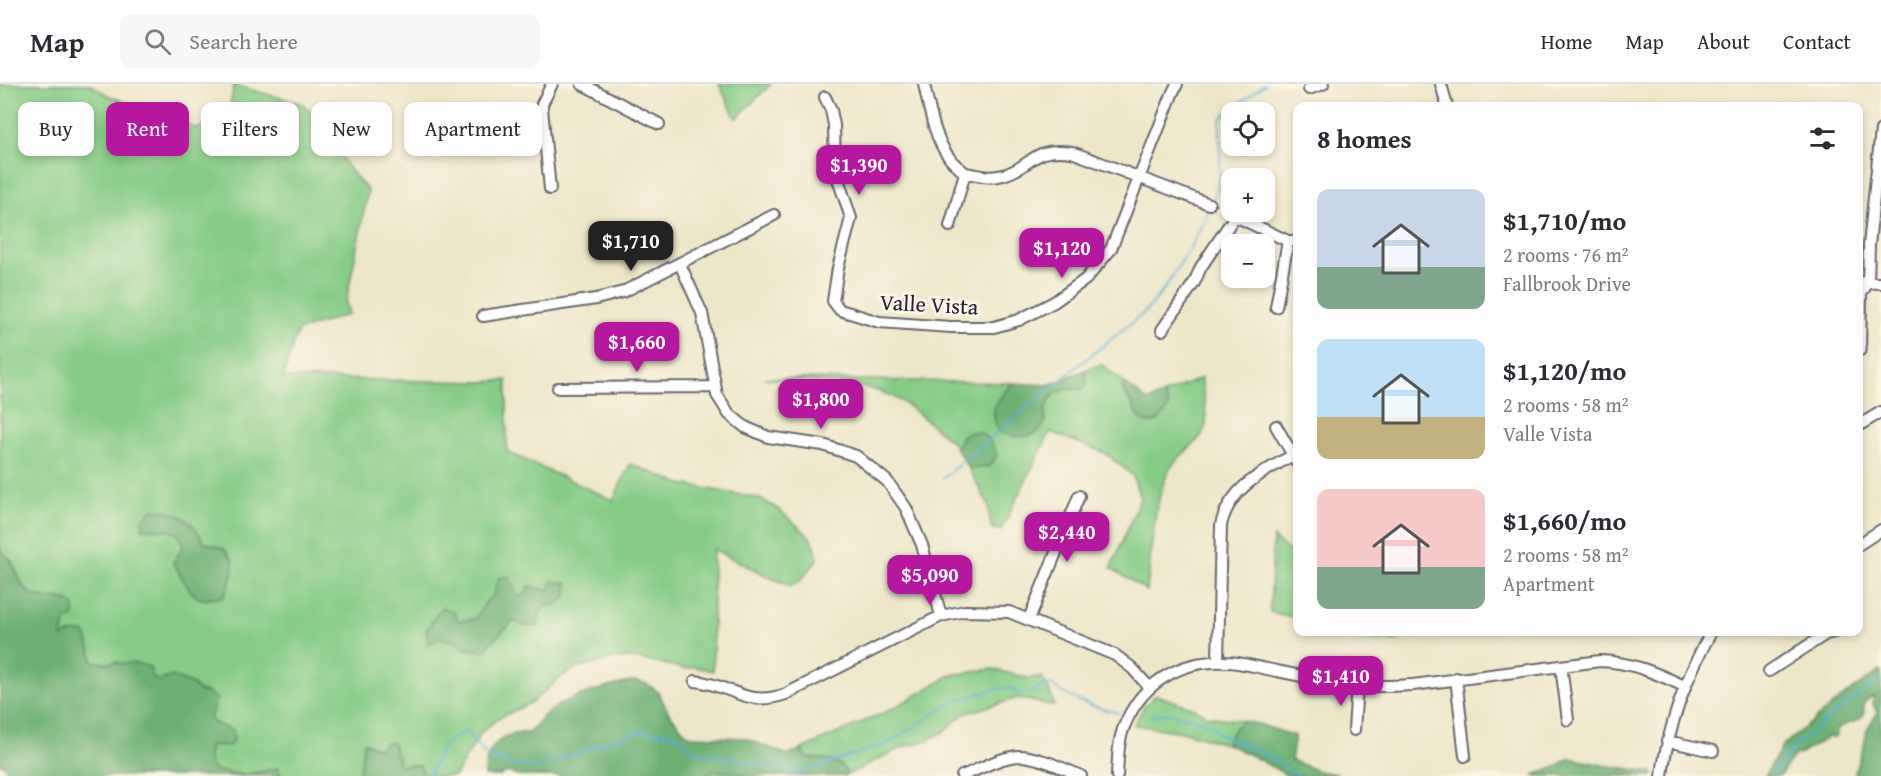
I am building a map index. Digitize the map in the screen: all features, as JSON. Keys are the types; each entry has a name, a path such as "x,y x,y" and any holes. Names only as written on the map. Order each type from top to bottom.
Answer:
{"street":[{"path":"550,189 542,104 552,84"},
{"path":"584,84 646,110 659,124"},
{"path":"924,84 941,143 950,159 965,173 990,177 1003,175 1040,153 1060,150 1072,152 1209,204"},
{"name":"Valle Vista","path":"825,96 834,125 835,170 851,218 835,283 833,301 840,310 879,322 903,325 994,327 1019,320 1054,302 1086,279 1111,249 1177,84"},
{"path":"1309,89 1323,84"},
{"path":"1441,84 1446,102"},
{"path":"1881,130 1878,192 1863,282 1881,283"},
{"path":"950,226 965,173"},
{"path":"483,316 596,299 623,292 774,215"},
{"path":"1162,330 1235,216 1293,241 1276,307"},
{"path":"680,264 702,314 717,395 729,414 745,427 768,437 824,445 856,456 887,481 906,508 922,545 941,616"},
{"path":"558,388 715,387"},
{"path":"1863,423 1880,414"},
{"path":"1276,426 1293,456"},
{"path":"1218,662 1223,515 1227,506 1243,486 1293,460"},
{"path":"1029,618 1079,496"},
{"path":"1863,542 1881,530"},
{"path":"695,681 708,682 749,698 763,700 775,698 941,616 986,610 1009,612 1029,618 1115,655 1132,668 1149,687"},
{"path":"1662,776 1667,741 1684,686 1709,636"},
{"path":"1769,670 1823,636"},
{"path":"1117,776 1125,722 1141,696 1149,687 1182,668 1199,663 1242,664 1357,685 1413,685 1600,661 1629,664 1684,686"},
{"path":"1561,666 1568,720"},
{"path":"1456,678 1465,756"},
{"path":"1354,730 1357,685"},
{"path":"1667,741 1713,751"},
{"path":"962,776 1019,756 1036,759 1082,776"}],"green space":[{"path":"0,84 90,84 109,96 125,102 106,102 106,156 189,156 189,126 201,127 201,156 299,156 299,103 311,113 311,156 341,156 368,191 346,302 349,314 298,331 283,378 481,382 507,380 507,452 613,500 630,464 681,484 758,498 777,508 808,535 815,545 818,559 801,580 792,586 713,549 713,671 695,667 686,669 633,658 613,659 574,669 532,702 497,719 481,733 455,776 425,776 420,766 400,766 380,749 362,752 363,764 357,776 280,776 279,768 243,775 214,770 209,758 211,745 229,746 233,730 218,725 211,719 209,693 199,691 193,685 165,678 159,682 116,661 104,664 93,661 87,636 61,637 69,601 36,596 31,593 22,584 12,562 0,548","holes":["193,525 204,542 224,549 187,585 181,572 173,563 183,547 178,534 167,529","512,583 517,597 525,594 529,586 548,591 555,605 543,607 540,614 514,620 485,651 463,648 455,641 439,638 459,621 475,619 492,598"]},
{"path":"719,84 771,84 736,119"},
{"path":"234,85 296,102 231,102"},
{"path":"1101,364 1122,381 1123,391 1131,403 1169,406 1164,394 1201,378 1206,425 1200,437 1172,466 1163,485 1153,530 1147,591 1111,568 1140,499 1133,476 1105,453 1050,432 1001,530 991,528 988,504 969,469 990,466 963,435 956,448 951,441 910,407 890,395 874,390 837,383 764,378 1012,383 994,406 1044,423 1046,408 1054,394 1066,389 1082,389 1087,385 1085,370"},
{"path":"1085,370 1087,385 1082,389 1066,389 1054,394 1045,411 1045,421 1037,432 1032,435 1012,436 999,432 995,423 995,405 1012,383 1048,385"},
{"path":"1122,381 1148,401 1164,394 1169,406 1164,415 1152,423 1143,421 1123,388"},
{"path":"969,432 980,432 991,442 997,455 990,466 969,469 956,448 963,435"},
{"path":"152,509 169,511 183,517 193,525 204,542 224,549 233,560 232,577 224,597 199,598 190,590 173,563 183,547 178,534 164,530 143,529 143,519"},
{"path":"1273,538 1293,554 1293,617 1270,612"},
{"path":"0,548 12,563 27,591 37,596 61,599 74,605 74,616 65,622 62,637 84,632 93,661 142,664 150,667 152,677 159,681 172,676 216,698 210,719 214,724 233,730 234,739 229,746 210,745 209,758 214,770 243,775 279,768 280,776 10,776 4,765 0,764"},
{"path":"509,576 517,597 525,594 529,586 548,591 552,581 567,583 567,597 555,605 543,607 539,626 524,626 514,621 492,641 485,651 463,648 455,641 439,638 428,645 426,630 442,607 454,612 459,621 475,619 487,600 492,598 499,578"},
{"path":"1355,636 1399,636 1397,640 1356,639"},
{"path":"992,669 1028,678 1042,677 1049,689 1054,706 1018,698 964,714 942,733 918,744 905,746 847,775 841,765 836,762 806,758 802,749 892,709 951,675"},
{"path":"1881,671 1881,776 1856,775 1855,770 1867,729 1877,713 1873,704 1874,696 1865,702 1863,716 1837,729 1837,736 1828,737 1799,755 1797,753 1779,776 1765,776 1782,746 1850,691"},
{"path":"634,681 647,684 658,692 669,713 691,736 745,738 788,755 802,749 806,758 836,762 841,765 847,775 750,776 715,771 704,776 669,776 647,771 642,776 517,776 509,772 501,776 485,776 485,767 491,750 502,738 518,733 528,733 548,712 568,700 589,692"},
{"path":"1156,695 1194,708 1207,716 1243,721 1234,729 1226,744 1189,733 1134,725 1144,706"},
{"path":"1243,721 1295,736 1291,760 1318,771 1339,776 1287,776 1226,744 1234,729"},
{"path":"364,742 379,749 385,743 393,742 400,766 420,766 425,776 357,776"},
{"path":"1570,758 1653,772 1653,776 1532,776"},
{"path":"715,771 732,772 750,776 704,776"}],"waterway":[{"path":"1212,203 1220,179 1220,122 1222,117 1265,84"},
{"path":"943,478 1146,311 1165,288 1191,246 1210,208"},
{"path":"1770,776 1796,745 1881,679"},
{"path":"794,776 889,743 954,701 997,689 1011,688 1019,694 1050,684 1083,702 1119,713"},
{"path":"1151,716 1170,713 1199,720 1213,726 1219,734 1267,755 1298,776"},
{"path":"424,776 429,775 443,745 465,731 485,754 512,765 536,768 638,731 674,734 696,752 802,772"},
{"path":"1880,776 1881,772"}]}
